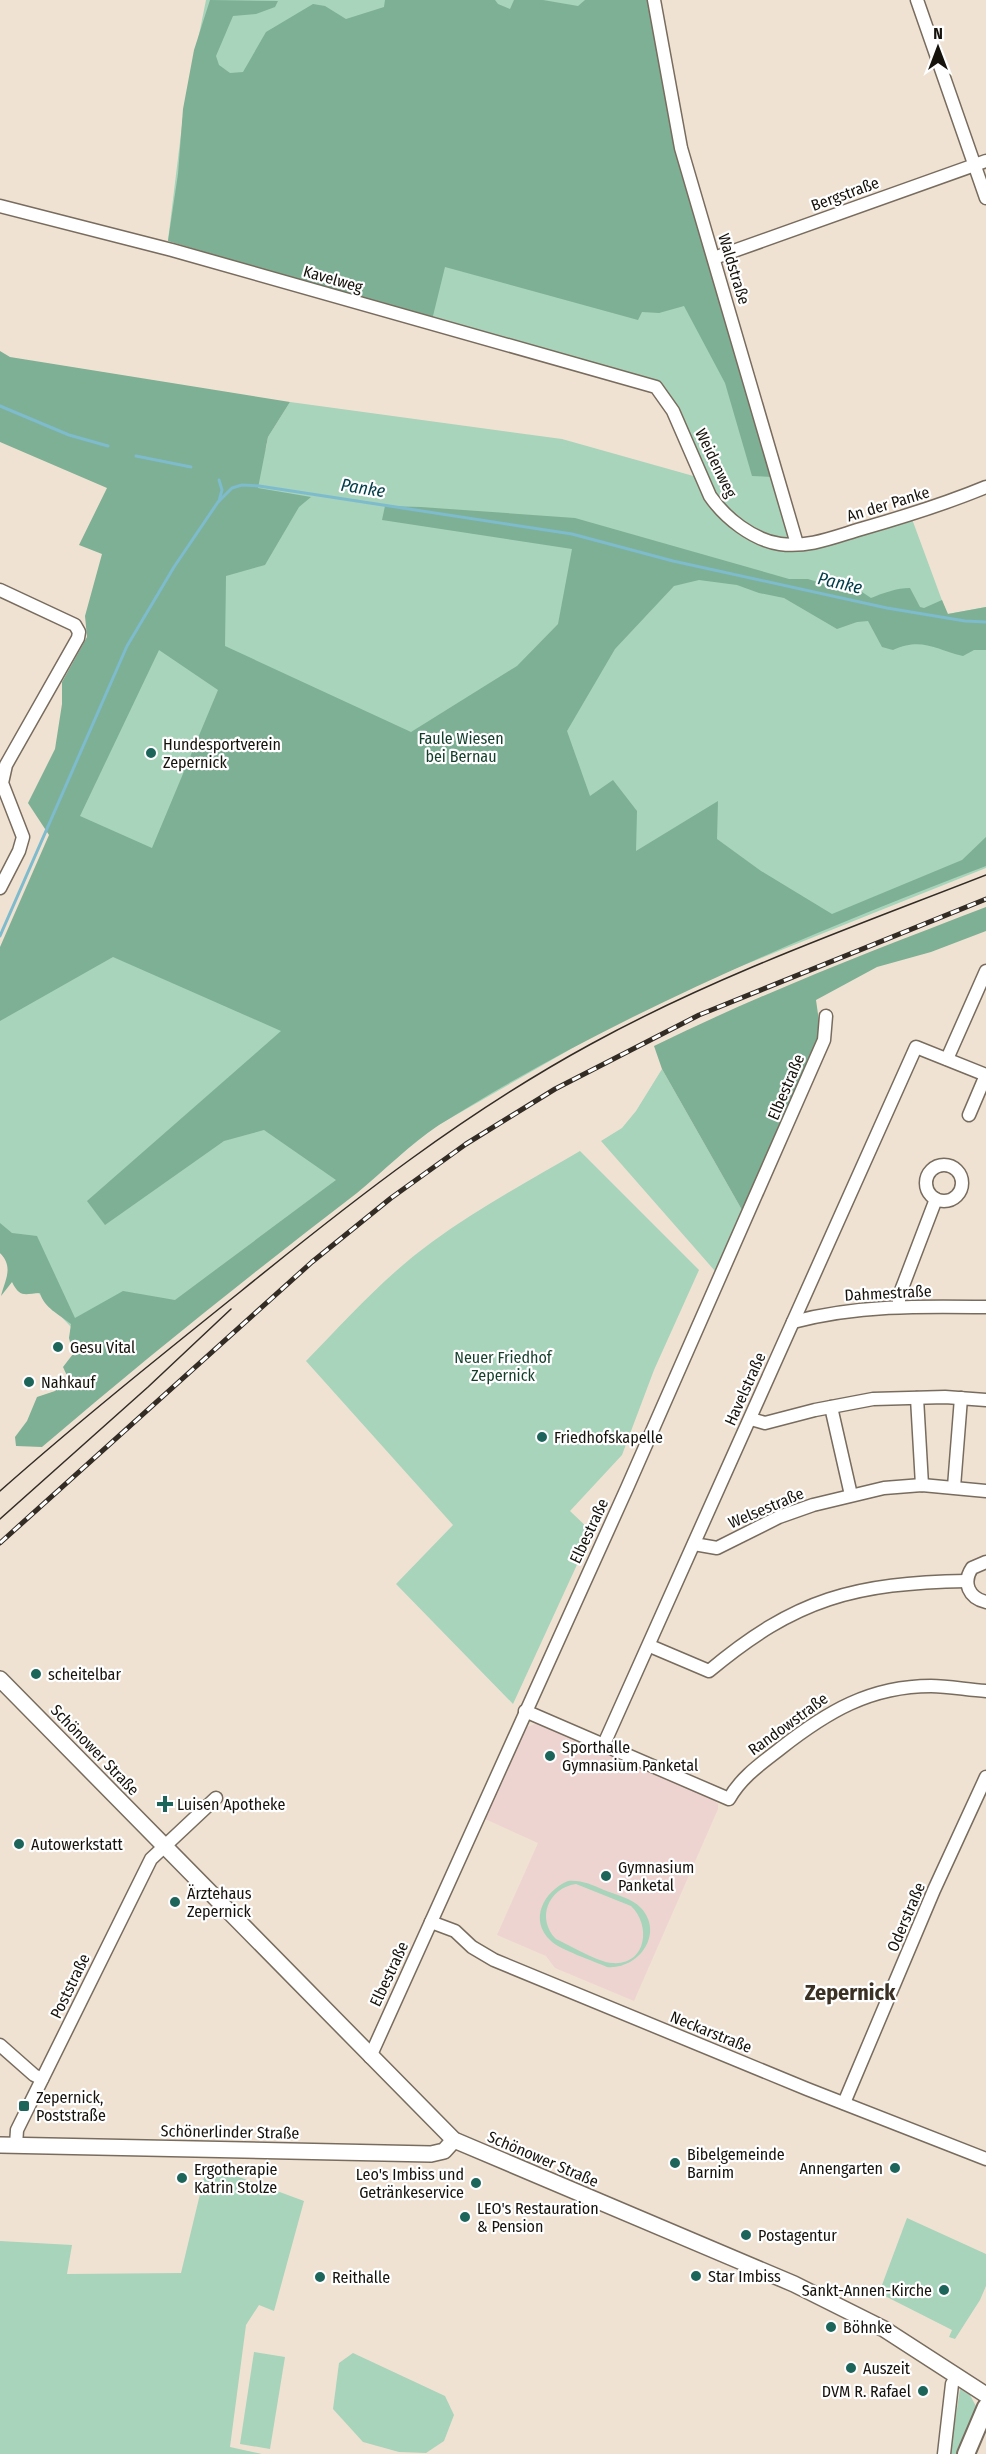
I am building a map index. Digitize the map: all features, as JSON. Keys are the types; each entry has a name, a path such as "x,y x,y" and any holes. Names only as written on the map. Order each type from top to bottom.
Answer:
{"main road":[{"path":"966,2454 986,2407"}],"street":[{"name":"Waldstraße","path":"654,0 681,148 796,544"},
{"path":"917,0 980,163 986,198"},
{"name":"Bergstraße","path":"714,258 980,163"},
{"name":"Kavelweg","path":"0,206 172,250 657,387"},
{"name":"Weidenweg","path":"657,387 673,411 710,496 718,508 759,537 779,544 796,544"},
{"name":"An der Panke","path":"796,544 811,544 936,507 986,487"},
{"path":"0,590 75,625 79,632 78,638 6,765 2,783 23,837 19,851 0,888"},
{"path":"969,1115 986,1075 947,1059 986,971"},
{"name":"Elbestraße","path":"370,2057 627,1488 815,1061 824,1040 826,1016"},
{"name":"Havelstraße","path":"604,1744 650,1646 916,1047 947,1059"},
{"path":"899,1306 899,1296 936,1199"},
{"name":"Dahmestraße","path":"793,1322 822,1314 899,1306 986,1307"},
{"path":"917,1398 922,1485"},
{"path":"954,1487 961,1398"},
{"path":"751,1419 765,1423 873,1399 986,1400"},
{"path":"831,1407 850,1495"},
{"name":"Welsestraße","path":"694,1544 717,1548 779,1516 850,1495 884,1488 922,1485 986,1491"},
{"path":"986,1562 972,1568 967,1581 970,1593 980,1601 986,1602"},
{"path":"650,1646 709,1671 743,1643 786,1616 823,1600 868,1588 914,1582 967,1581"},
{"name":"Schönower Straße","path":"0,1678 454,2140 794,2284 884,2329 986,2395"},
{"name":"Randowstraße","path":"604,1744 729,1799 735,1788 750,1773 809,1726 844,1705 909,1687 933,1686 986,1691"},
{"path":"525,1711 604,1744"},
{"name":"Oderstraße","path":"844,2103 934,1890 986,1777"},
{"path":"164,1847 216,1798"},
{"name":"Poststraße","path":"16,2145 17,2130 151,1859 164,1847"},
{"name":"Neckarstraße","path":"431,1922 455,1931 472,1947 494,1960 986,2159"},
{"path":"0,2045 34,2075 42,2079"},
{"name":"Schönerlinder Straße","path":"0,2145 431,2154 444,2151 454,2140"},
{"path":"944,2454 952,2384 957,2377"}],"shaded area":[{"name":"Gymnasium Panketal","path":"535,1724 543,1725 718,1804 718,1809 634,2001 555,1968 546,1956 497,1935 538,1843 485,1819 523,1733 527,1727"}],"green space":[{"name":"Faule Wiesen bei Bernau","path":"206,0 648,0 791,548 912,519 947,614 986,607 986,868 679,991 604,1030 435,1127 120,1378 0,1253 0,982 156,642 266,448 268,437 290,402 562,439 697,477 660,386 422,318 168,240 184,109"},
{"path":"210,0 278,1 275,7 256,14 233,16 216,56 219,65 230,73 243,72 266,32 313,4 325,6 346,19 384,7 385,0 495,0 498,4 510,9 514,0 543,0 578,6 585,0 649,0 654,31 774,477 752,476 725,383 684,306 659,313 642,312 638,320 445,267 432,320 168,241 178,174 183,109 194,50"},
{"path":"0,351 10,357 290,402 268,437 258,488 311,497 299,507 265,565 226,576 225,646 411,732 517,666 558,624 572,549 382,520 385,506 575,518 789,579 808,579 833,587 859,590 871,598 910,588 920,607 924,608 942,600 948,614 986,607 986,650 974,650 963,656 920,644 893,650 882,647 868,621 837,629 784,598 759,593 737,585 699,580 674,586 615,649 567,731 590,796 613,780 637,811 636,851 718,801 717,839 761,871 832,914 962,860 986,837 986,866 775,951 706,982 570,1049 504,1086 439,1125 418,1141 357,1193 198,1318 42,1447 16,1446 15,1437 27,1421 37,1397 55,1391 69,1380 63,1367 73,1354 69,1338 71,1324 48,1307 40,1293 20,1293 12,1282 1,1296 8,1269 0,1253 0,1223 12,1233 37,1236 75,1318 123,1291 175,1300 336,1180 264,1130 224,1141 105,1225 87,1201 281,1031 113,957 0,1021 0,947 49,835 28,803 55,749 62,704 62,682 87,637 85,616 102,554 79,545 107,488 0,442","holes":["159,650 218,690 152,848 80,816"]},
{"path":"986,907 986,931 931,952 877,967 816,1000 821,1035 742,1210 662,1069 654,1046 777,990"},
{"path":"662,1069 742,1210 715,1271 601,1141 622,1128 636,1111"},
{"name":"Neuer Friedhof Zepernick","path":"580,1151 699,1270 654,1370 622,1455 570,1511 592,1532 513,1704 396,1584 453,1525 306,1361 366,1299 415,1255 486,1206"},
{"path":"568,1881 582,1882 624,1897 641,1908 648,1918 650,1929 649,1939 638,1957 629,1963 607,1967 569,1952 551,1941 544,1933 540,1915 546,1899 559,1886","holes":["576,1884 631,1906 638,1914 642,1924 642,1943 638,1952 623,1962 612,1963 600,1960 556,1939 547,1923 546,1914 552,1898 558,1891"]},
{"path":"207,2165 304,2201 274,2311 259,2305 246,2325 230,2447 262,2454 0,2454 0,2241 72,2245 67,2274 181,2273"},
{"path":"907,2218 986,2254 986,2286 980,2300 955,2339 949,2337 952,2330 879,2293"},
{"path":"254,2352 285,2357 270,2449 240,2444"},
{"path":"353,2353 445,2396 454,2415 444,2441 426,2453 399,2452 363,2442 333,2409 339,2363"},
{"path":"960,2389 970,2395 977,2408 959,2454 950,2454"}],"waterway":[{"path":"0,406 69,435 108,446"},
{"path":"136,456 191,467"},
{"path":"219,480 222,490 219,501"},
{"name":"Panke","path":"0,936 127,646 174,567 218,502 232,488 242,485 259,486 572,534 673,561 887,608 965,621 986,622"}],"tram line":[{"path":"0,1491 119,1390 324,1225 410,1160 498,1099 591,1044 687,996 786,953 986,875"},
{"path":"0,1519 148,1387 231,1309"}],"railway":[{"path":"0,1543 312,1262 391,1198 466,1144 555,1089 699,1015 986,899"}],"place":[{"name":"Hundesportverein Zepernick","path":"151,753"},
{"name":"Gesu Vital","path":"58,1347"},
{"name":"Nahkauf","path":"29,1382"},
{"name":"Friedhofskapelle","path":"542,1437"},
{"name":"scheitelbar","path":"36,1674"},
{"name":"Sporthalle Gymnasium Panketal","path":"550,1756"},
{"name":"Luisen Apotheke","path":"165,1804"},
{"name":"Autowerkstatt","path":"19,1844"},
{"name":"Gymnasium Panketal","path":"606,1876"},
{"name":"Ärztehaus Zepernick","path":"175,1902"},
{"name":"Zepernick, Poststraße","path":"24,2106"},
{"name":"Bibelgemeinde Barnim","path":"675,2163"},
{"name":"Annengarten","path":"895,2168"},
{"name":"Ergotherapie Katrin Stolze","path":"182,2178"},
{"name":"Leo's Imbiss und Getränkeservice","path":"476,2183"},
{"name":"LEO's Restauration & Pension","path":"465,2217"},
{"name":"Postagentur","path":"746,2235"},
{"name":"Star Imbiss","path":"696,2276"},
{"name":"Reithalle","path":"320,2277"},
{"name":"Sankt-Annen-Kirche","path":"944,2290"},
{"name":"Böhnke","path":"831,2327"},
{"name":"Auszeit","path":"851,2368"},
{"name":"DVM R. Rafael","path":"923,2391"}],"district":[{"name":"Zepernick","path":"850,1992"}]}
